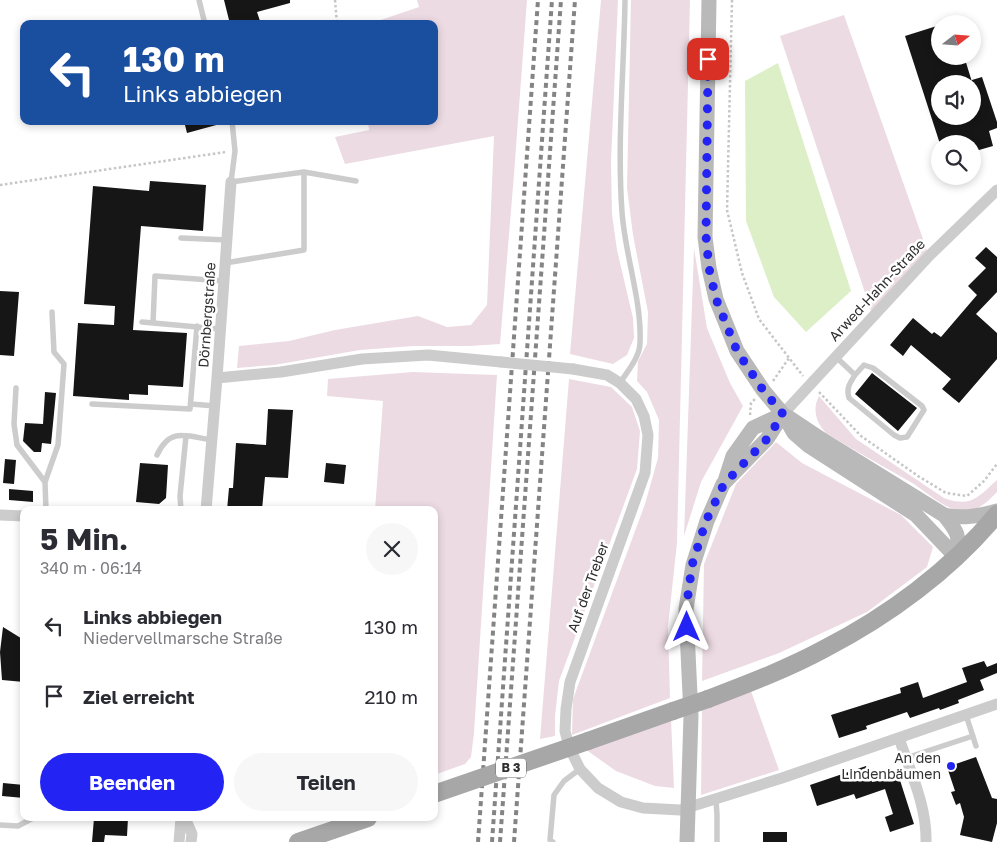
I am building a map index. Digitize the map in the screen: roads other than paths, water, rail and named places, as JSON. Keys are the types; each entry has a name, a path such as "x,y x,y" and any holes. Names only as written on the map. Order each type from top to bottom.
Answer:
{"main road":[{"path":"709,0 706,236 709,268 716,299 737,351 758,383 783,414 794,433 809,446 916,515 956,556 960,542 956,530 944,515 783,414"},
{"path":"687,842 692,716 686,610 692,565 706,521 724,484 767,439 783,414"},
{"path":"944,515 959,518 997,512"},
{"name":"B 3","path":"438,793 708,699 764,677 824,649 911,594 983,531 997,512"},
{"path":"298,842 359,821"}],"street":[{"name":"Dörnbergstraße","path":"206,506 231,182"},
{"name":"Arwed-Hahn-Straße","path":"783,414 929,256 997,190"},
{"name":"Auf der Treber","path":"217,378 281,372 362,359 428,355 573,369 607,375 620,383 636,399 644,416 648,435 645,473 570,682 564,731 580,769 598,788 621,802 643,808 680,810 688,808 997,704"},
{"path":"0,514 20,516"},
{"path":"899,738 924,814 926,842"},
{"path":"179,842 182,821"},
{"path":"185,821 192,834 191,842"}],"lane":[{"path":"198,0 204,20"},
{"path":"620,383 631,367 640,346 640,322 626,248 622,212 620,149 625,0"},
{"name":"Dörnbergstraße","path":"231,182 235,151 232,125"},
{"path":"231,182 304,172 356,181"},
{"path":"225,263 304,250 304,172"},
{"path":"181,238 227,240"},
{"path":"153,323 155,276 224,281"},
{"path":"46,506 45,482 58,445 64,364 54,352 52,312"},
{"path":"142,322 220,329"},
{"path":"92,404 190,409 197,326"},
{"path":"836,357 854,375"},
{"path":"864,365 873,368 922,406 924,410 907,437 900,438 894,435 849,398 847,392 854,375 864,365"},
{"path":"16,388 14,424 17,445 45,482"},
{"path":"191,404 215,406"},
{"path":"157,455 163,442 177,435 212,440"},
{"path":"181,506 186,436"},
{"path":"966,715 976,746"},
{"path":"905,759 973,736"},
{"path":"553,842 550,840 554,795 564,781 580,769"},
{"path":"716,800 717,842"},
{"path":"0,825 18,826 27,821"}],"railway":[{"path":"478,842 538,0"},
{"path":"492,842 552,0"},
{"path":"500,842 561,0"},
{"path":"514,842 575,0"}],"place":[{"name":"An den Lindenbäumen","path":"951,766"}]}
